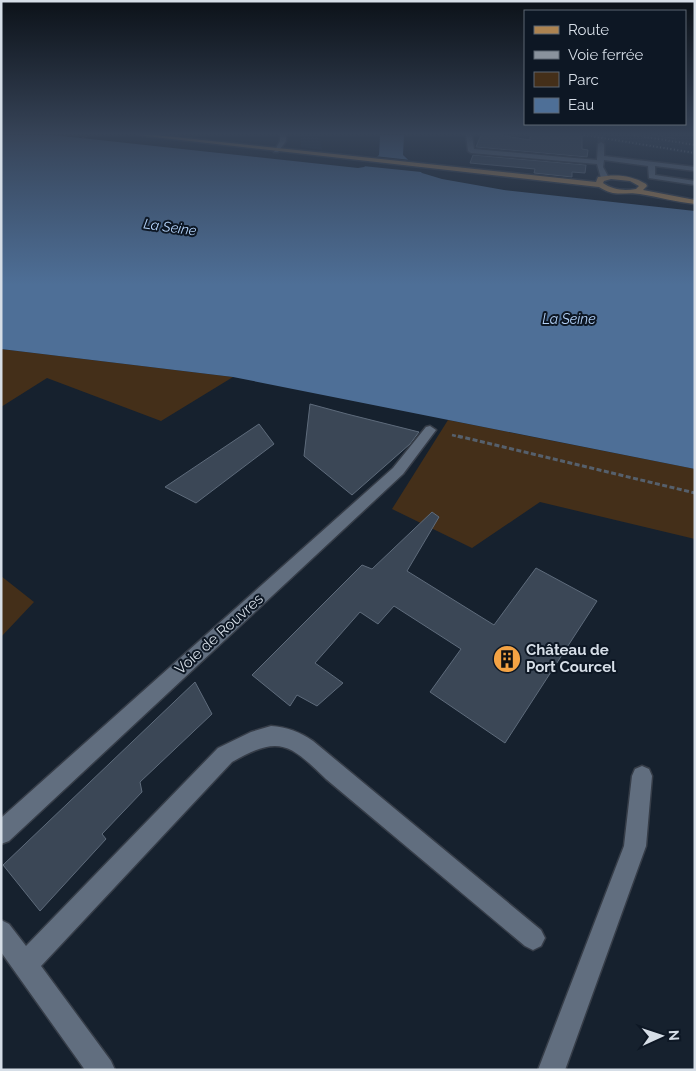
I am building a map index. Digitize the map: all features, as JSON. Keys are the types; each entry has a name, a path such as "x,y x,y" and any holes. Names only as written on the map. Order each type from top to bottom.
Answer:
{"main road":[{"path":"600,185 619,192 640,189 695,195"},
{"path":"640,189 641,185"},
{"path":"640,189 666,198 695,202"}],"street":[{"name":"Voie de Rouvres","path":"1,833 398,471 430,430"},
{"path":"26,964 225,755 245,743 264,736 295,739 312,751 333,772 533,938"},
{"path":"551,1070 635,846 642,776"},
{"path":"1,932 102,1070"}],"path":[{"path":"430,430 695,493"}],"green space":[{"path":"1,349 233,377 161,421 47,378 1,407"},
{"path":"448,420 695,469 695,539 540,502 472,548 392,509"},
{"path":"1,576 34,602 1,637"}],"water":[{"name":"La Seine","path":"1,185 476,185 504,190 695,211 695,469 233,377 1,349"}],"building":[{"path":"310,404 419,432 410,444 352,495 304,456"},
{"path":"259,424 274,444 196,503 165,487"},
{"path":"432,512 439,517 407,571 494,625 536,568 597,601 505,743 430,692 461,649 394,606 378,624 360,612 315,663 343,683 317,706 297,695 290,706 252,675 362,565 372,569"},
{"path":"195,682 212,714 140,782 142,792 102,834 106,839 40,911 3,865"}],"place":[{"name":"Château de Port Courcel","path":"507,659"}]}
